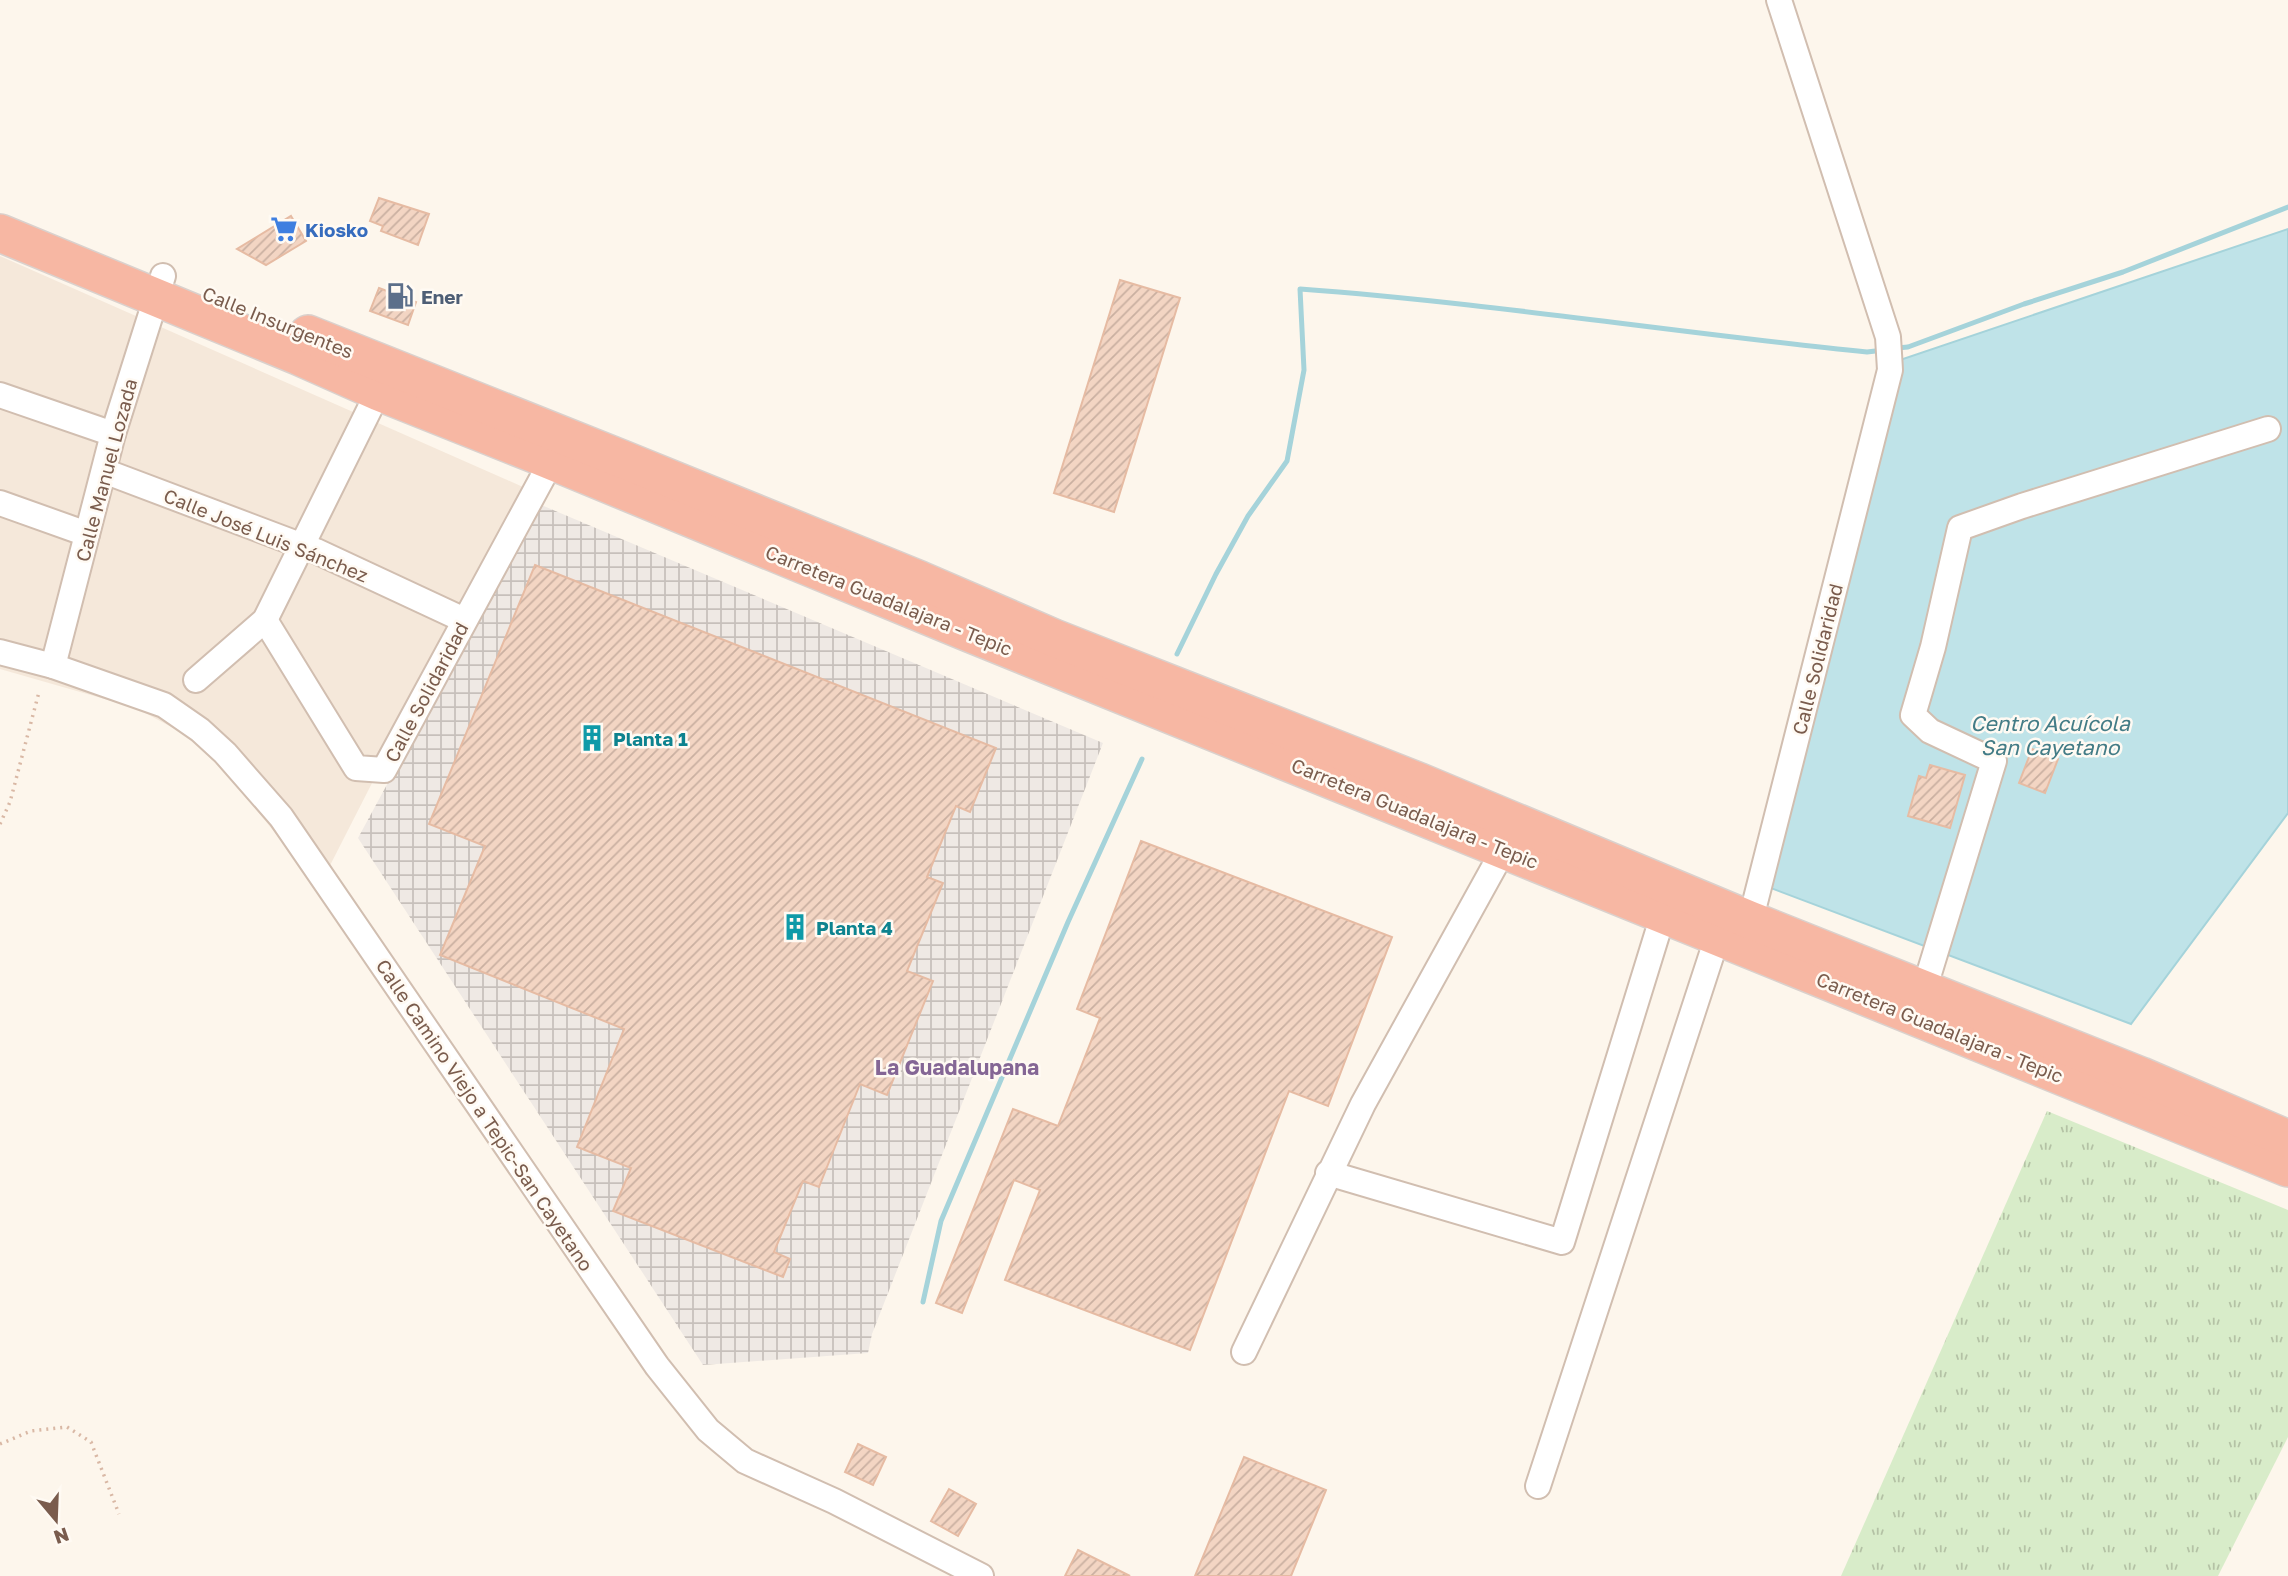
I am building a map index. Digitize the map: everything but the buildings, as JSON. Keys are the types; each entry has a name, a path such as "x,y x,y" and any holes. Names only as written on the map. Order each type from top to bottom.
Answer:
{"highway":[{"name":"Calle Insurgentes","path":"0,211 160,287 554,447"},
{"name":"Calle Insurgentes","path":"0,233 69,260 160,287"},
{"name":"Carretera Guadalajara - Tepic","path":"554,447 1048,650 1504,849 1663,915 1924,990 2141,1076 2288,1139"},
{"name":"Carretera Guadalajara - Tepic","path":"1048,650 1420,782 1737,935 2288,1168"}],"street":[{"name":"Calle Solidaridad","path":"1538,1486 1737,935 1891,370 1888,337 1779,0"},
{"name":"Calle Manuel Lozada","path":"53,666 113,434 160,287"},
{"path":"196,680 265,620 384,380"},
{"path":"0,395 113,434"},
{"path":"1924,990 1994,761 1930,731 1913,715 1933,647 1960,528 2036,501 2268,429"},
{"name":"Calle Solidaridad","path":"265,620 356,768 384,770 554,447"},
{"name":"Calle José Luis Sánchez","path":"104,471 302,547 464,620"},
{"path":"0,503 88,534"},
{"name":"Calle Camino Viejo a Tepic-San Cayetano","path":"0,652 53,666 164,705 200,730 248,778 281,817 657,1366 708,1430 745,1461 846,1507 981,1576"},
{"path":"1244,1352 1363,1104 1504,849"},
{"path":"1328,1173 1562,1242 1663,915"}],"path":[{"path":"0,824 10,802 39,692"},
{"path":"0,1444 32,1431 67,1427 90,1442 120,1514"}],"shaded area":[{"path":"0,256 523,487 319,887 228,775 188,736 136,708 0,669"},
{"path":"539,504 1103,743 872,1334 868,1353 703,1365 358,838"}],"green space":[{"path":"2047,1111 2288,1210 2288,1437 2218,1576 1841,1576"}],"water":[{"name":"Centro Acuícola San Cayetano","path":"2288,229 2288,813 2131,1024 1768,887 1897,361"}],"waterway":[{"path":"1897,348 1908,347 2024,304 2123,272 2288,207"},
{"path":"1177,654 1248,516 1287,461 1304,370 1300,289 1442,302 1867,352 1884,350"},
{"path":"923,1302 941,1221 1068,922 1142,759"}],"place":[{"name":"Kiosko","path":"284,229"},
{"name":"Ener","path":"400,296"},
{"name":"Planta 1","path":"592,738"},
{"name":"Planta 4","path":"795,927"}],"district":[{"name":"La Guadalupana","path":"957,1067"}]}
